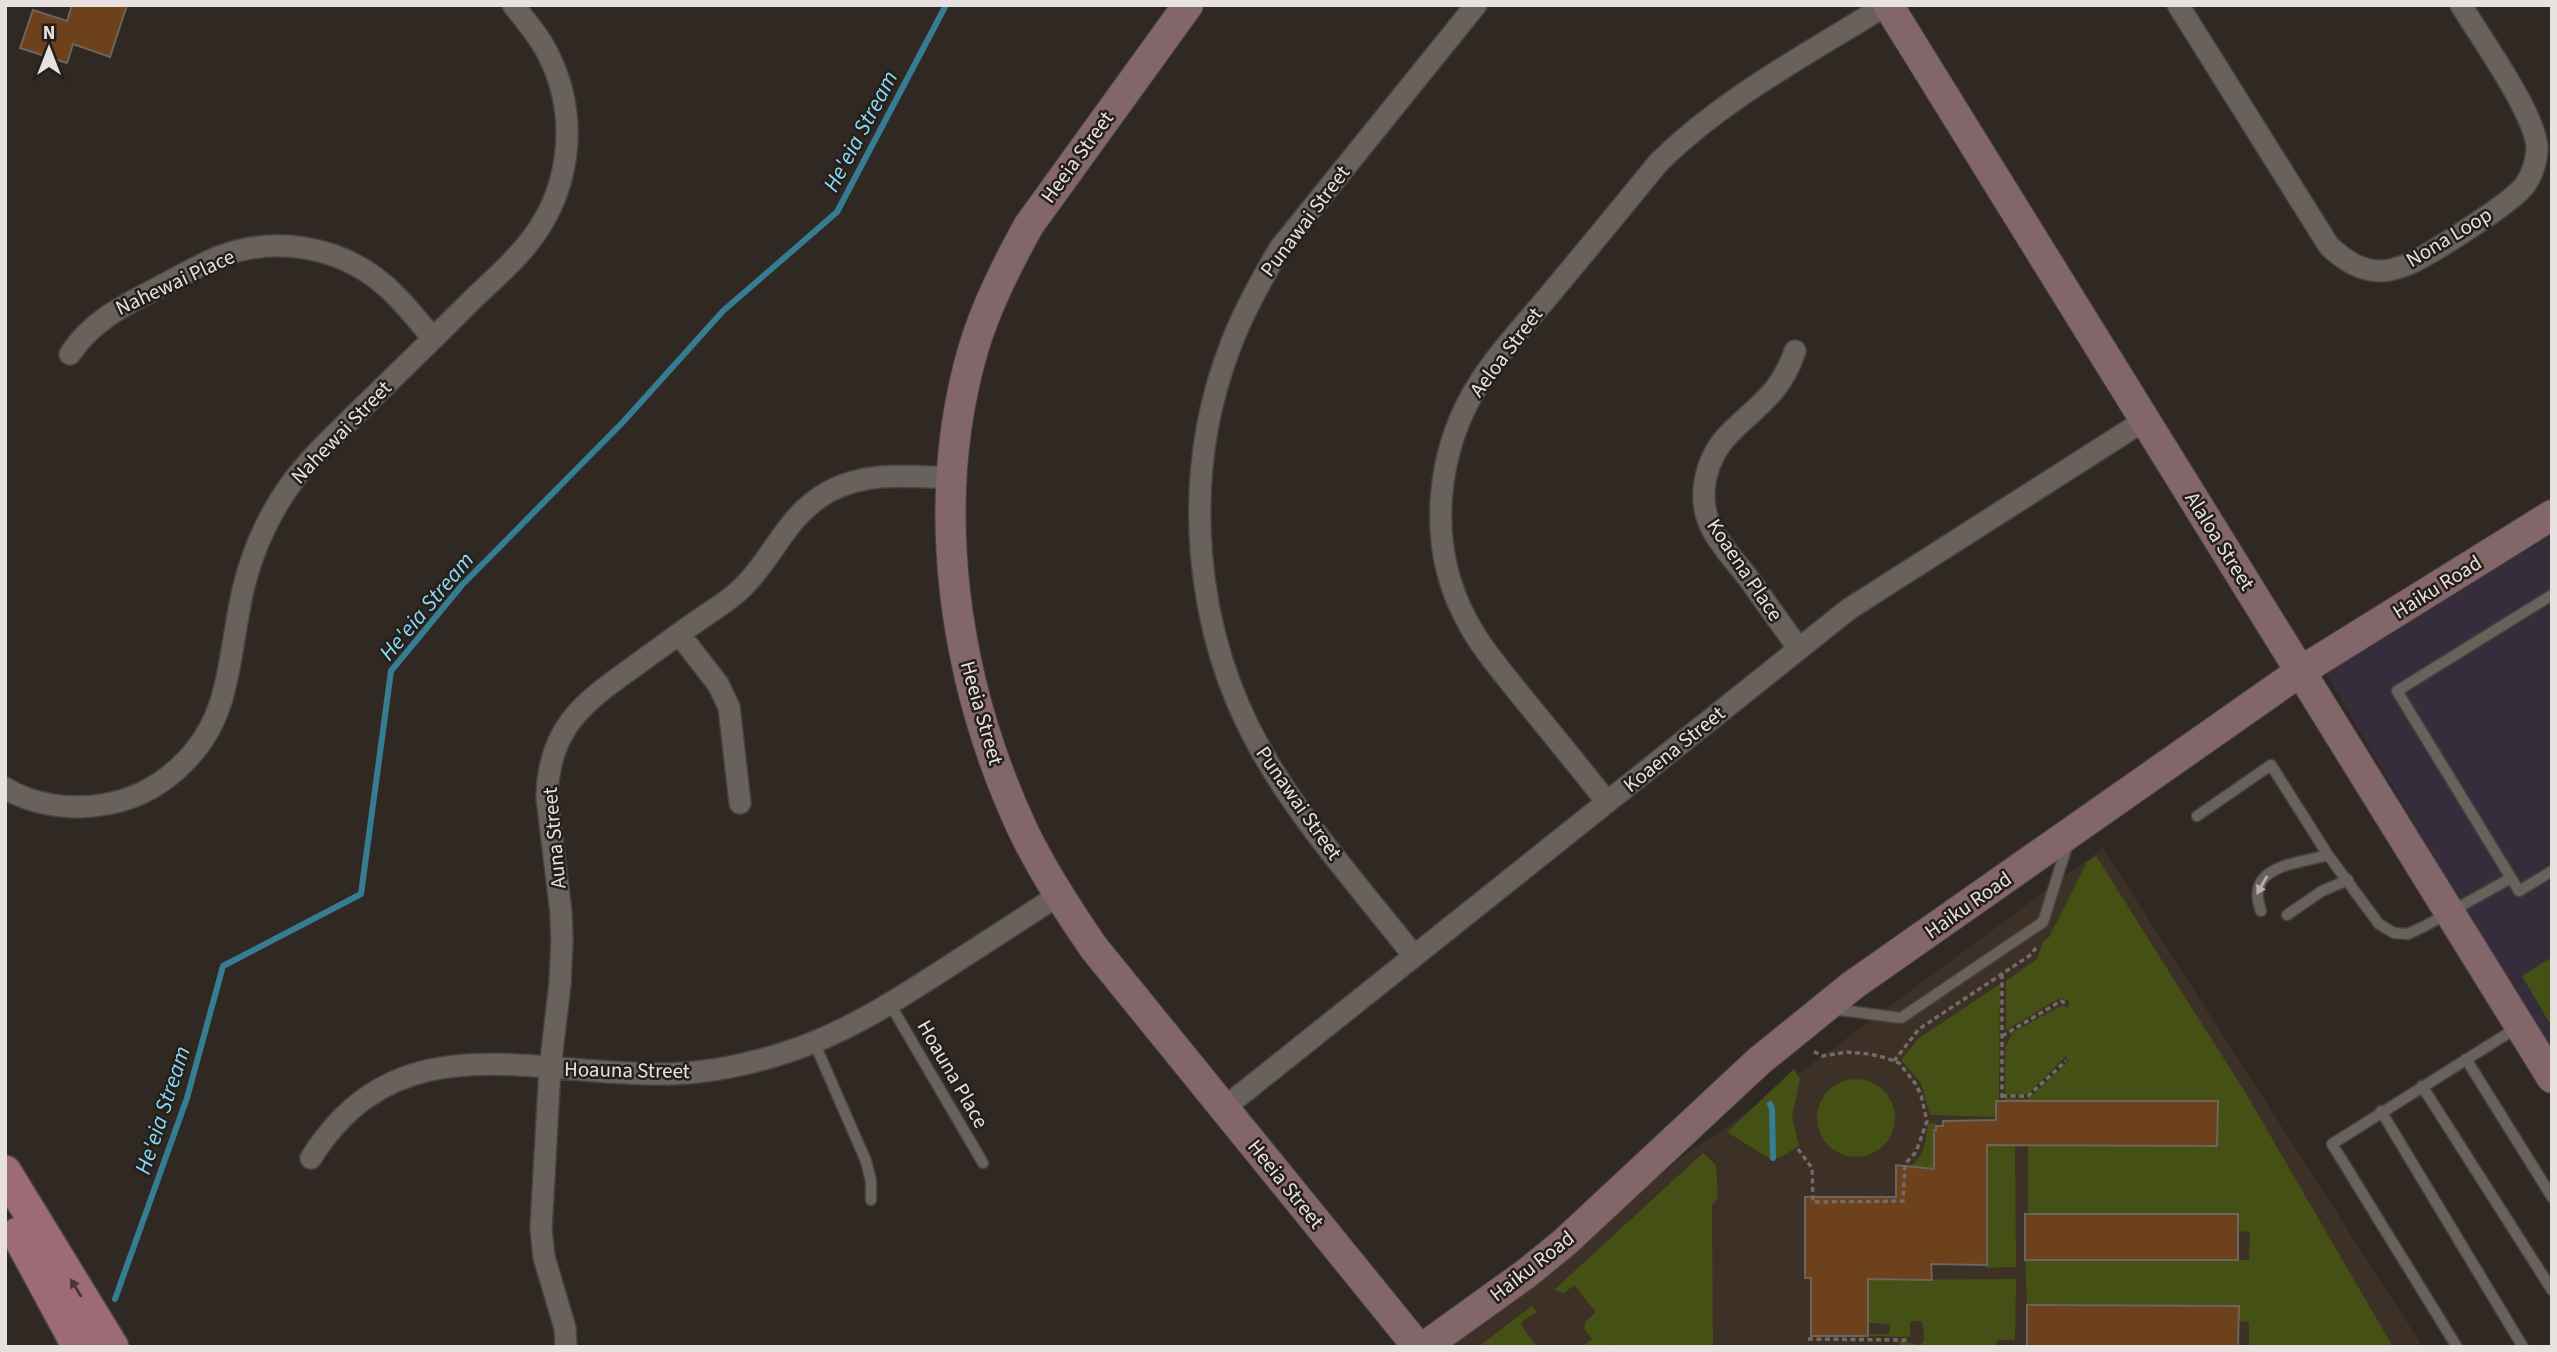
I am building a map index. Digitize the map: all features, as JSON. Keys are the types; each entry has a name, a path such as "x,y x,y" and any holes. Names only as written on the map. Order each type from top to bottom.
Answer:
{"main road":[{"path":"5,1172 112,1347"},
{"path":"5,1210 79,1347"}],"street":[{"name":"Nahewai Street","path":"5,788 50,804 91,806 131,798 166,778 182,765 196,750 216,715 246,580 262,534 275,508 307,463 533,238 555,199 562,177 568,132 563,92 548,54 538,36 513,5"},
{"name":"Heeia Street","path":"1188,5 1048,196 1012,254 984,317 958,421 952,478 954,572 960,624 974,695 1003,784 1022,828 1059,895 1094,948 1418,1347"},
{"name":"Punawai Street","path":"1414,956 1289,795 1244,719 1218,647 1209,610 1200,536 1200,497 1203,459 1217,385 1243,314 1261,280 1280,248 1476,5"},
{"name":"Alaloa Street","path":"1887,5 2552,1078"},
{"name":"Aeloa Street","path":"1607,802 1493,661 1477,639 1458,602 1446,562 1440,507 1448,453 1457,426 1476,389 1500,355 1659,162 1679,142 1728,103 1887,5"},
{"name":"Nona Loop","path":"2178,5 2329,247 2353,264 2380,271 2394,269 2420,258 2507,201 2525,185 2535,163 2536,136 2532,123 2461,5"},
{"name":"Nahewai Place","path":"70,354 85,334 109,313 220,257 265,247 310,249 350,262 385,285 433,338"},
{"name":"Koaena Place","path":"1795,351 1785,375 1773,393 1731,432 1715,453 1706,478 1704,504 1712,529 1799,649"},
{"name":"Koaena Street","path":"1224,1108 1849,609 2145,420"},
{"name":"Auna Street","path":"566,1347 565,1328 544,1257 541,1229 550,1068 560,984 562,940 547,798 550,765 563,733 585,703 744,586 798,514 828,492 867,478 952,478"},
{"name":"Haiku Road","path":"1424,1347 1527,1273 1564,1242 1759,1062 1823,1007 2301,671 2552,515"},
{"path":"679,634 718,684 729,707 740,803"},
{"name":"Hoauna Street","path":"311,1158 324,1138 359,1102 402,1077 422,1070 463,1064 669,1074 708,1070 772,1057 814,1042 890,1004 1059,895"}],"lane":[{"path":"2552,596 2396,691 2519,891 2552,870"},
{"path":"2197,816 2271,765 2328,855 2379,924 2394,933 2408,934 2451,914 2511,878"},
{"path":"1823,1007 1901,1018 2043,922 2071,832"},
{"path":"2261,911 2256,897 2258,889 2261,881 2275,868 2328,855"},
{"path":"2287,915 2322,891 2348,880"},
{"name":"Hoauna Place","path":"890,1004 983,1163"},
{"path":"2457,1347 2332,1144 2520,1026"},
{"path":"814,1042 866,1161 871,1181 871,1200"},
{"path":"2466,1059 2552,1197"},
{"path":"2422,1086 2552,1290"},
{"path":"2381,1111 2523,1347"}],"path":[{"path":"2003,974 2003,1098 2028,1096 2066,1061"},
{"path":"2003,1035 2061,1001 2067,1004"},
{"path":"1798,1149 1812,1168 1813,1202 1903,1200 1905,1164 1916,1152 1927,1121 1921,1095 1899,1063 1870,1054 1847,1052 1822,1056 1812,1051"},
{"path":"1808,1339 1907,1340"},
{"path":"1897,1340 1897,1347"}],"shaded area":[{"path":"2552,535 2552,1058 2324,670"},
{"path":"2103,848 2423,1347 1445,1347 1691,1150 1720,1132"}],"green space":[{"path":"2096,856 2245,1092 2393,1347 2249,1347 2249,1322 2239,1321 2239,1307 2027,1306 2025,1259 2249,1260 2250,1232 2238,1231 2237,1213 2028,1214 2028,1145 2217,1145 2218,1102 2005,1101 2006,1098 2028,1099 2068,1062 2066,1056 2028,1094 2005,1095 2005,1048 2013,1032 2062,1005 2068,1008 2069,1001 2060,998 2006,1030 2006,981 2037,959 2043,942 2049,937 2087,862"},
{"path":"2552,957 2552,1027 2522,976"},
{"path":"2000,984 1999,1100 1995,1101 1995,1117 1930,1115 1921,1083 1901,1060 1918,1039"},
{"path":"1794,1069 1800,1079 1792,1117 1799,1146 1781,1157 1770,1159 1727,1132"},
{"path":"1856,1079 1871,1082 1884,1090 1892,1103 1895,1118 1892,1133 1884,1146 1871,1154 1856,1157 1841,1154 1828,1146 1820,1133 1817,1118 1820,1103 1828,1090 1841,1082"},
{"path":"1928,1123 1935,1123 1933,1262 1909,1167 1922,1153"},
{"path":"1986,1127 1996,1127 1996,1145 2015,1145 2016,1267 1987,1268"},
{"path":"1703,1153 1716,1165 1718,1198 1712,1205 1713,1347 1610,1347 1609,1344 1606,1347 1582,1347 1592,1339 1584,1329 1586,1321 1596,1312 1574,1285 1564,1293 1554,1290"},
{"path":"2016,1279 2015,1340 1997,1340 1996,1347 1900,1347 1900,1341 1920,1345 1924,1341 1923,1324 1920,1321 1910,1323 1910,1337 1868,1336 1889,1334 1890,1324 1869,1323 1868,1280"},
{"path":"1532,1306 1537,1312 1521,1322 1538,1347 1478,1347"}],"building":[{"path":"72,5 127,5 110,57 73,44 67,63 20,48 33,10 67,21"},
{"path":"1996,1101 2218,1101 2217,1146 1987,1145 1987,1265 1931,1264 1932,1280 1868,1279 1868,1336 1811,1336 1811,1278 1805,1278 1805,1197 1896,1197 1896,1165 1934,1169 1936,1126 1943,1126 1943,1121 1996,1120"},
{"path":"2025,1214 2238,1214 2238,1260 2025,1260"},
{"path":"2027,1305 2239,1306 2238,1347 2027,1347"}],"waterway":[{"name":"He'eia Stream","path":"115,1299 187,1098 223,966 361,894 391,671 462,585 623,422 723,311 837,212 946,5"},
{"path":"1770,1104 1773,1158"}]}
